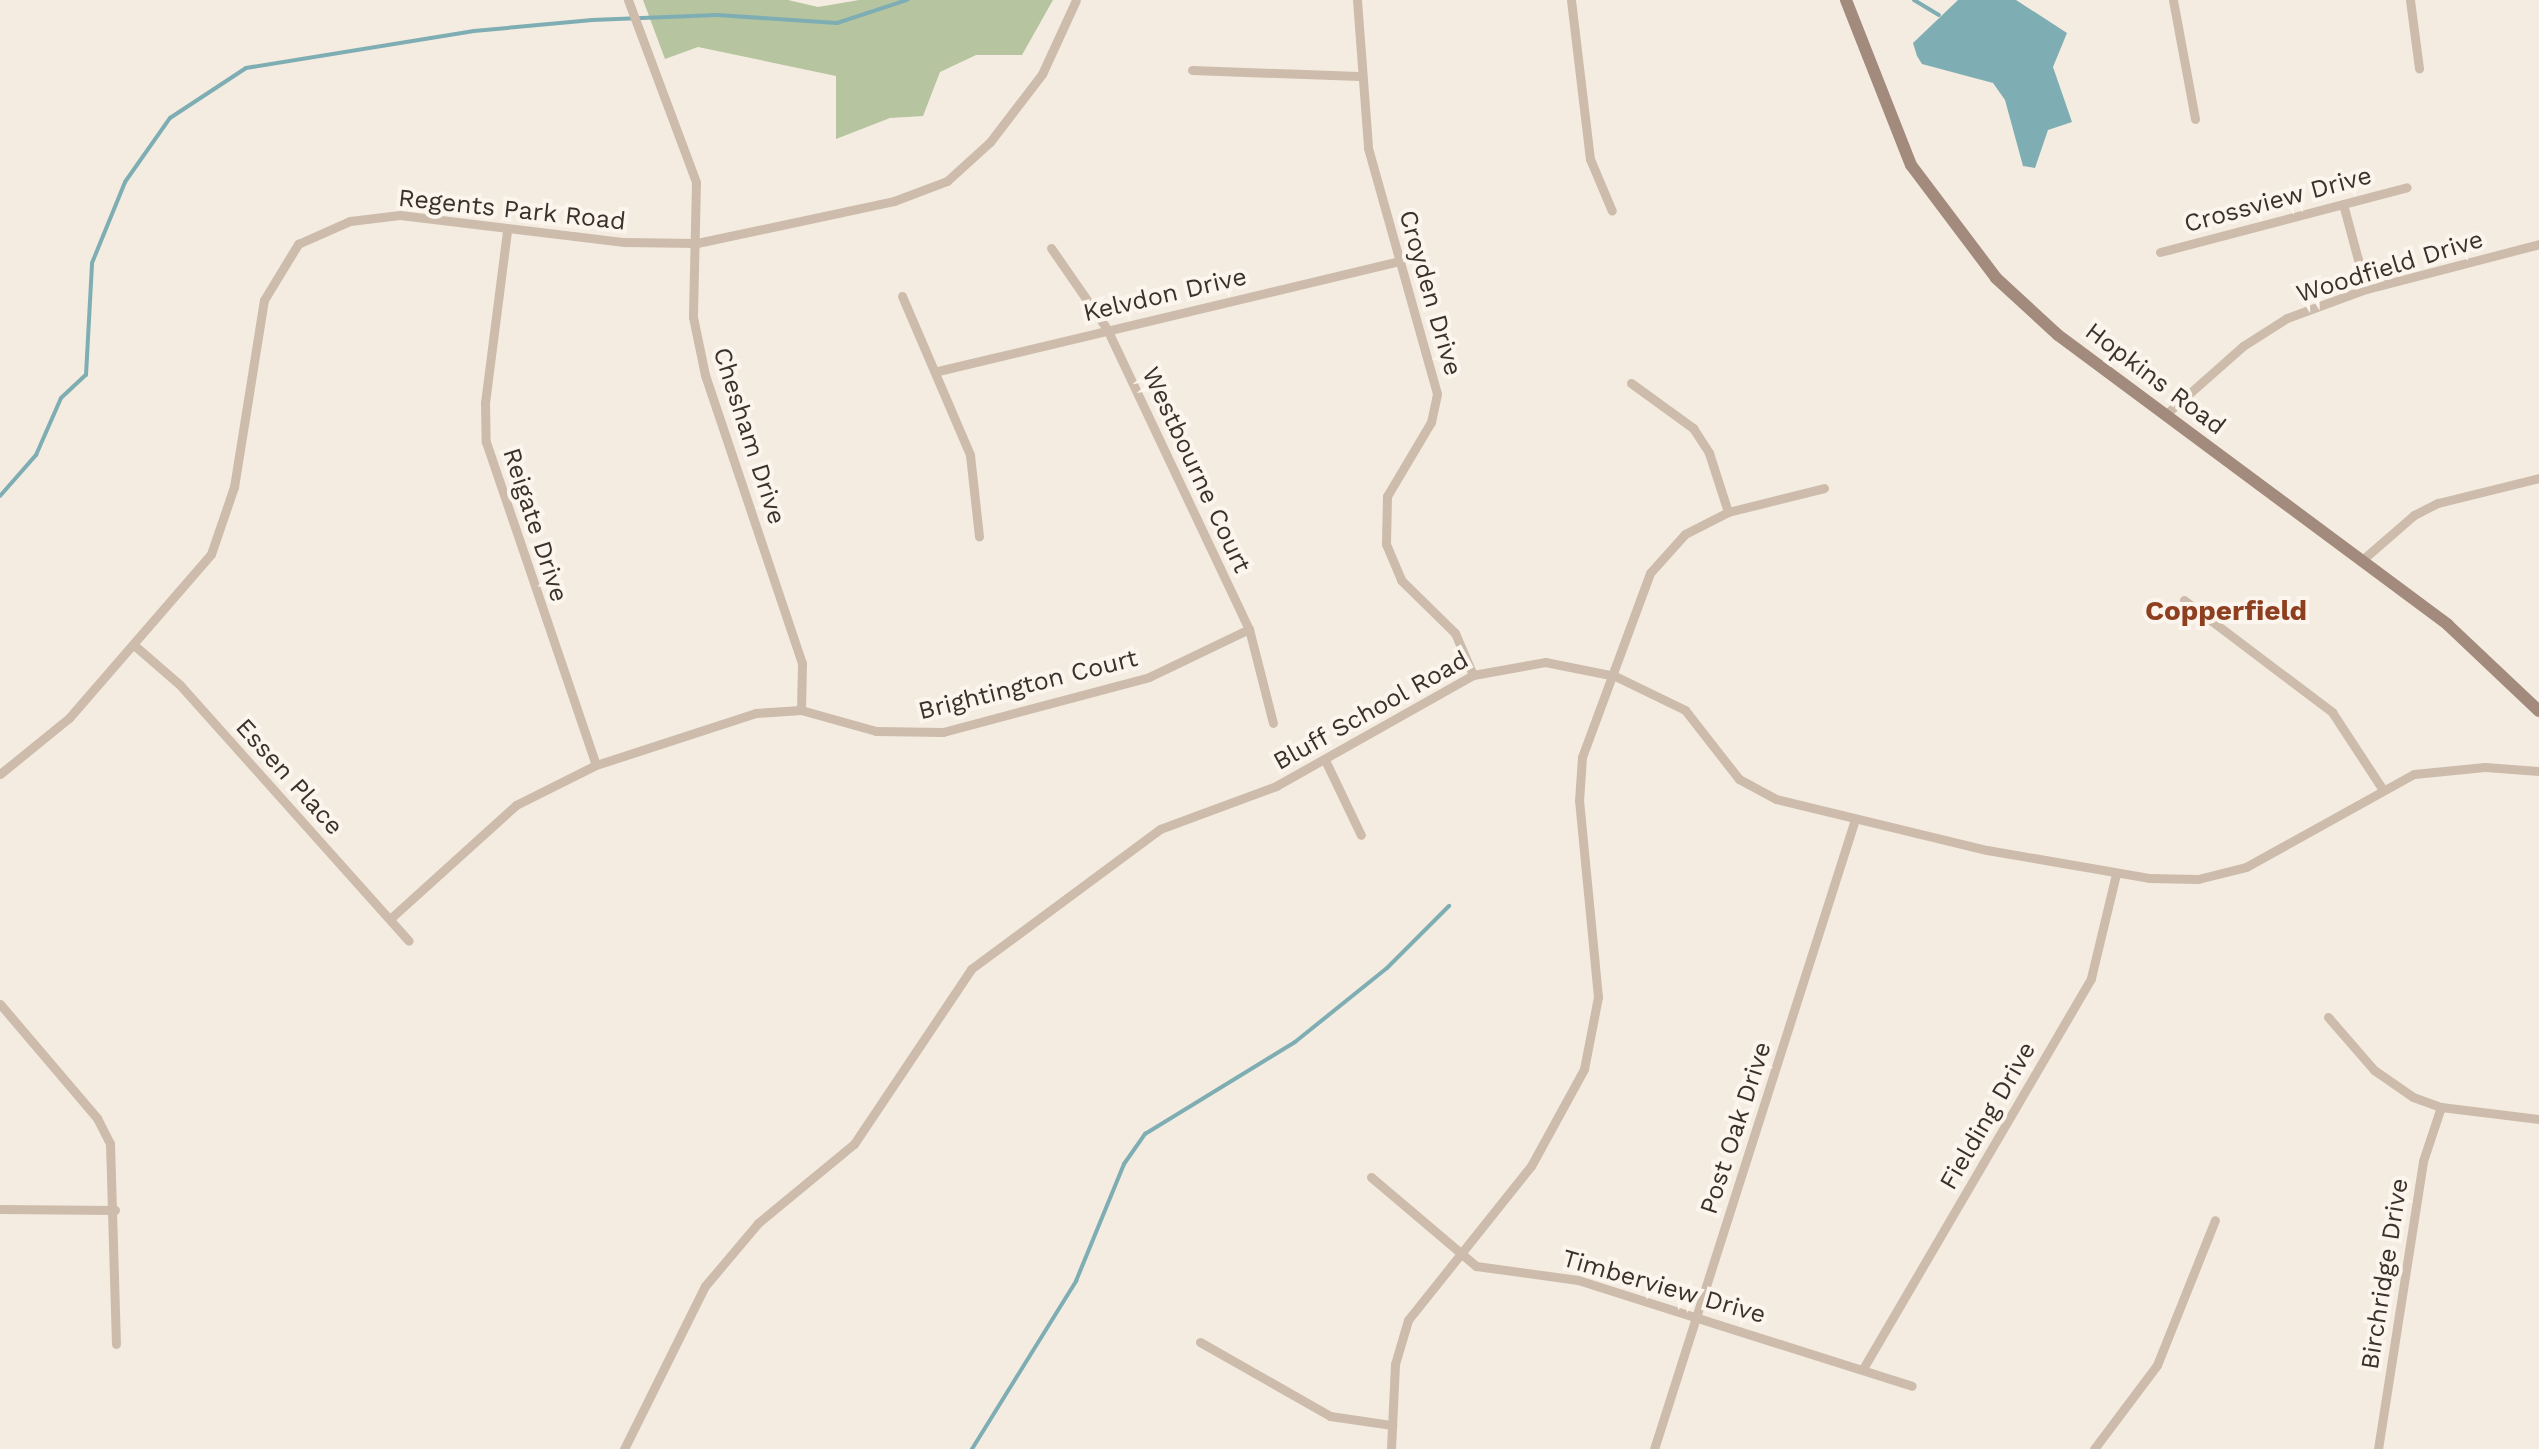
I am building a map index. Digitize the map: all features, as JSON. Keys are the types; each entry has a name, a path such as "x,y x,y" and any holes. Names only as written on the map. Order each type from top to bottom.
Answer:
{"main road":[{"name":"Hopkins Road","path":"1846,0 1911,165 1950,223 2058,335 2448,625 2539,711"}],"street":[{"name":"Chesham Drive","path":"628,0 696,182 692,318 705,376 802,662 801,710"},
{"name":"Regents Park Road","path":"0,774 69,718 211,554 226,520 264,300 298,244 350,221 400,216 508,231 697,244 798,225 947,181 1032,90 1076,0"},
{"name":"Croyden Drive","path":"1357,0 1359,76 1368,148 1438,394 1431,422 1386,496 1386,544 1400,580 1455,633 1474,675"},
{"path":"1571,0 1590,159 1612,211"},
{"path":"2172,0 2194,119"},
{"path":"2410,0 2420,68"},
{"path":"1192,70 1245,77 1359,76"},
{"name":"Crossview Drive","path":"2160,252 2407,187"},
{"path":"2344,204 2366,289"},
{"name":"Reigate Drive","path":"508,231 484,403 486,442 596,765"},
{"name":"Woodfield Drive","path":"2164,415 2266,330 2366,289 2539,244"},
{"name":"Westbourne Court","path":"1051,248 1108,329 1249,629 1272,723"},
{"name":"Kelvdon Drive","path":"938,370 1400,261"},
{"path":"902,296 938,370 970,456 979,538"},
{"path":"1631,383 1692,428 1709,453 1728,512"},
{"path":"2361,561 2414,515 2438,503 2539,478"},
{"path":"1391,1449 1395,1364 1408,1320 1556,1130 1596,1026 1597,952 1580,776 1639,600 1665,552 1728,512 1824,488"},
{"path":"2184,600 2332,712 2382,787"},
{"name":"Brightington Court","path":"391,918 516,805 596,765 746,716 801,710 876,731 943,732 1149,676 1249,629"},
{"name":"Essen Place","path":"134,645 180,684 409,941"},
{"name":"Bluff School Road","path":"624,1449 705,1286 758,1223 854,1144 971,969 1160,829 1276,786 1474,675 1545,662 1615,676 1685,710 1755,789 1854,819 2116,874 2177,880 2222,875 2275,854 2382,787 2438,770 2539,770"},
{"path":"1325,760 1361,835"},
{"name":"Post Oak Drive","path":"1654,1449 1854,819"},
{"name":"Fielding Drive","path":"1864,1367 2091,978 2116,874"},
{"path":"0,1004 97,1118 110,1143 116,1344"},
{"path":"2328,1017 2374,1070 2442,1107 2539,1119"},
{"name":"Birchridge Drive","path":"2378,1449 2423,1162 2442,1107"},
{"name":"Timberview Drive","path":"1371,1177 1460,1253 1499,1273 1578,1280 1864,1367 1912,1386"},
{"path":"0,1208 115,1210"},
{"path":"2097,1448 2158,1365 2215,1220"},
{"path":"1200,1342 1330,1416 1392,1425"}],"green space":[{"path":"643,0 788,0 818,7 859,0 1053,0 1022,55 976,55 940,72 923,116 890,118 836,139 836,76 698,47 665,59"}],"water":[{"path":"1958,0 2016,0 2067,33 2053,67 2072,122 2048,130 2035,168 2023,166 2005,100 1993,83 1922,64 1917,56 1913,43"}],"waterway":[{"path":"0,496 36,455 61,398 86,375 92,263 125,182 170,118 246,68 474,31 592,20 717,15 837,23 907,0"},
{"path":"1914,0 1939,15"},
{"path":"972,1449 1076,1281 1124,1164 1145,1134 1295,1042 1387,968 1449,906"}],"district":[{"name":"Copperfield","path":"2226,611"}]}
